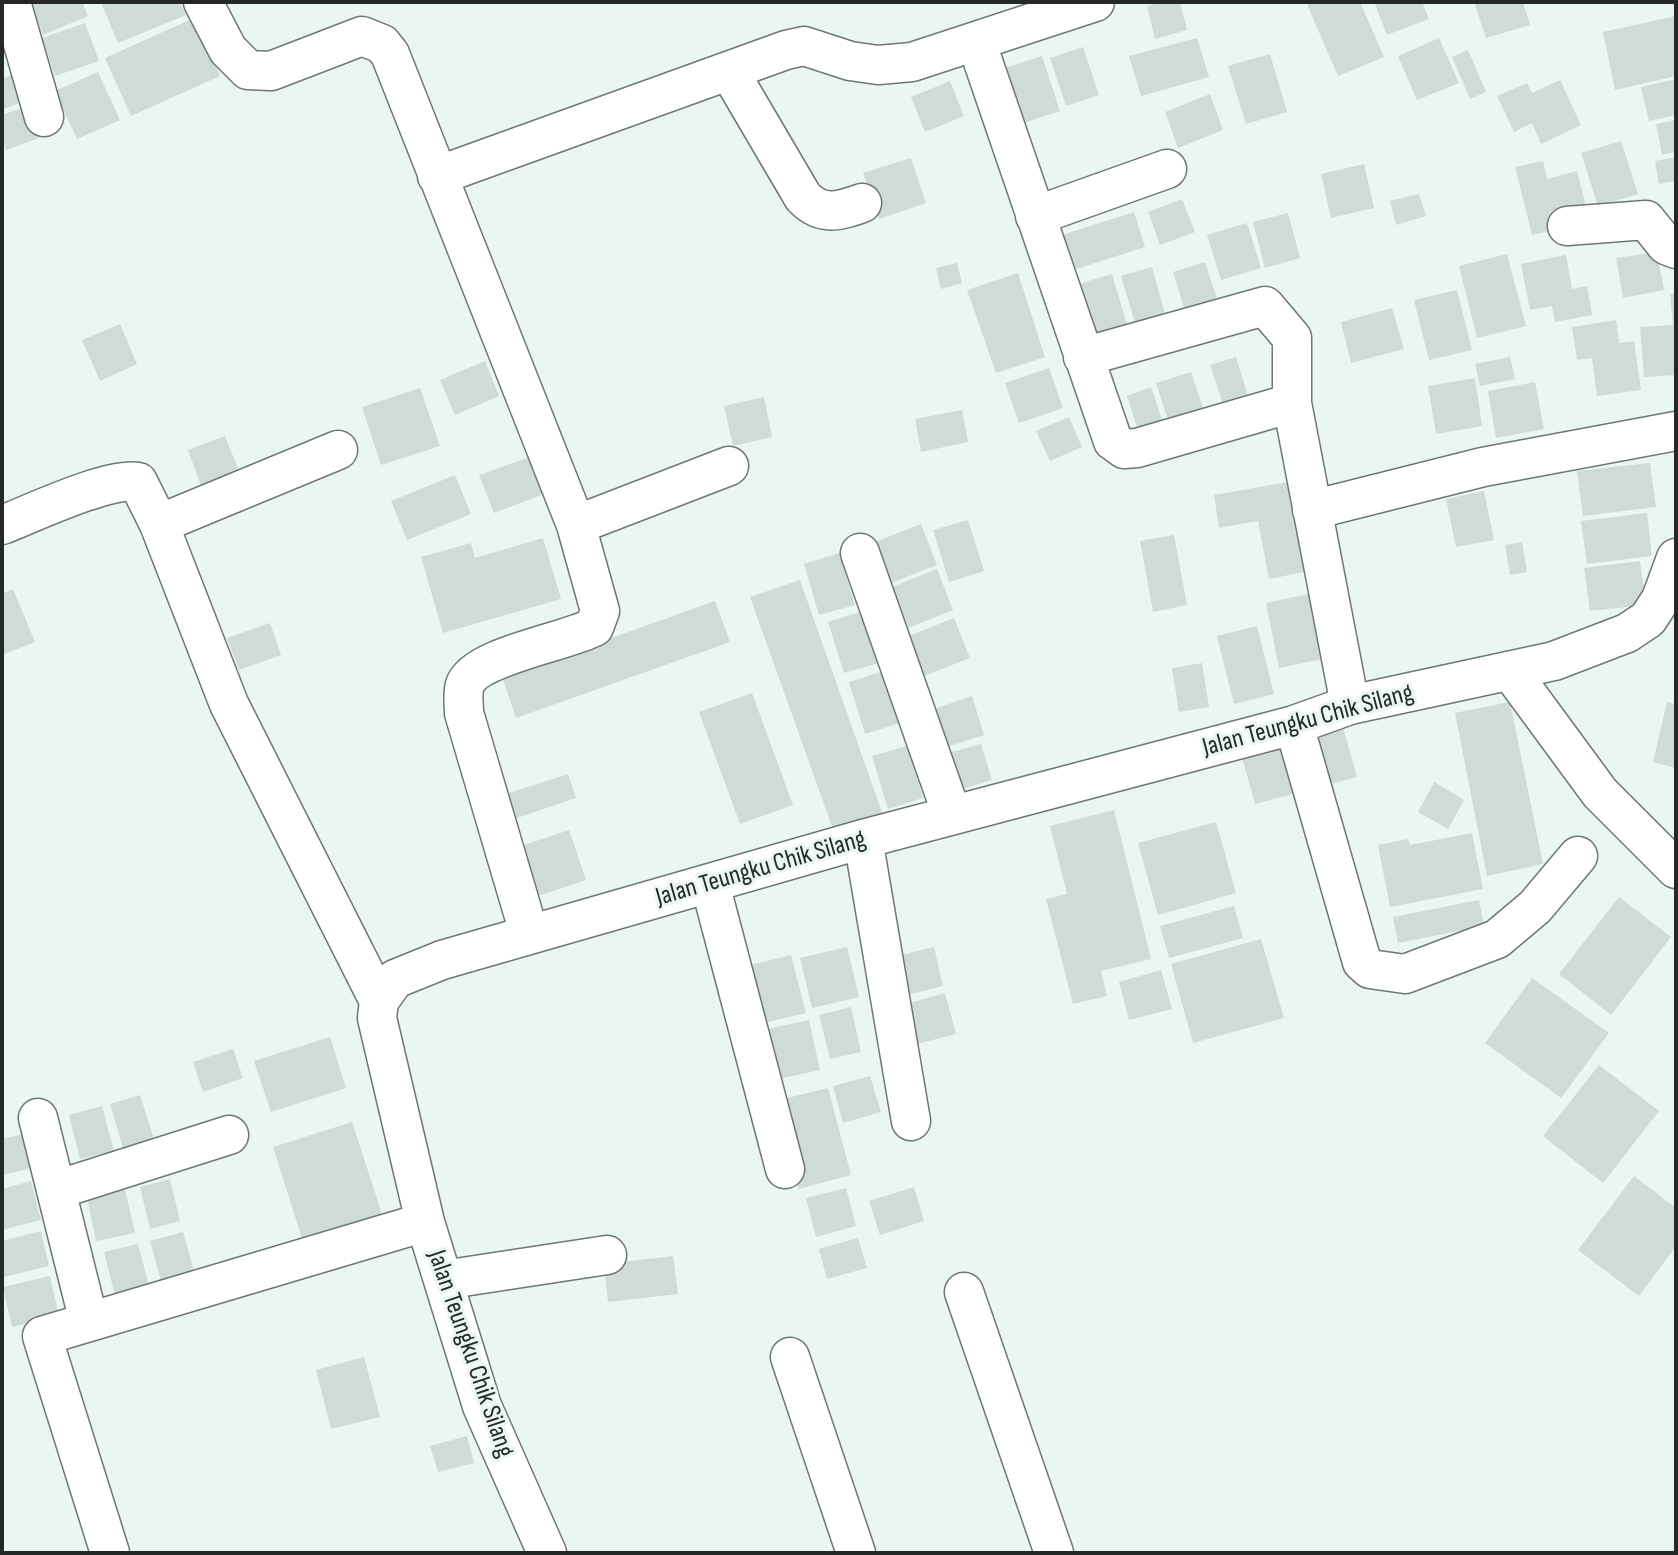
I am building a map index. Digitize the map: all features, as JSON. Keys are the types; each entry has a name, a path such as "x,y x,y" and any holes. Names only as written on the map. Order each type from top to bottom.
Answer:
{"street":[{"path":"11,2 44,117"},
{"path":"203,2 228,50 239,64 257,73 271,71 362,36 382,44 390,54 576,525 600,611 594,627 578,636 505,657 470,676 464,687 464,713 529,933"},
{"path":"437,176 729,71 804,47 850,61 878,65 912,62 1095,2"},
{"path":"976,41 1112,441 1124,449 1292,403"},
{"path":"729,71 803,197 812,207 835,213 863,204"},
{"path":"1035,216 1167,169"},
{"path":"1567,226 1646,220 1650,221 1667,245 1676,249"},
{"path":"1083,357 1265,306 1292,338 1292,403 1350,705"},
{"path":"1312,510 1483,467 1676,431"},
{"path":"159,524 338,450"},
{"path":"576,525 729,466"},
{"path":"2,525 126,480 138,482 159,524 229,704 379,1001"},
{"path":"860,552 952,815"},
{"name":"Jalan Teungku Chik Silang","path":"547,1553 482,1406 425,1222 377,1018 379,1001 387,986 405,973 529,933 863,839 1294,725 1350,705 1511,672 1578,652 1627,633 1648,619 1661,599 1676,558"},
{"path":"1511,672 1600,793 1676,869"},
{"path":"1294,725 1362,962 1370,969 1405,974 1497,939 1535,907 1578,856"},
{"path":"863,839 911,1121"},
{"path":"710,884 785,1169"},
{"path":"38,1118 89,1322"},
{"path":"56,1190 229,1136"},
{"path":"110,1553 42,1336 425,1222"},
{"path":"443,1280 607,1255"},
{"path":"964,1292 1054,1553"},
{"path":"790,1357 856,1553"}],"building":[{"path":"29,2 82,2 88,16 43,35"},
{"path":"101,2 180,2 186,15 118,43"},
{"path":"1180,2 1187,30 1155,39 1147,6"},
{"path":"1306,2 1360,2 1384,57 1338,76"},
{"path":"1374,2 1422,2 1429,19 1387,35"},
{"path":"1474,2 1523,2 1530,25 1486,38"},
{"path":"1676,16 1676,76 1615,90 1603,32"},
{"path":"194,18 220,76 131,116 105,58"},
{"path":"85,23 99,61 55,76 42,38"},
{"path":"1197,38 1209,77 1141,96 1129,56"},
{"path":"1439,38 1459,83 1417,100 1398,56"},
{"path":"1083,47 1099,95 1066,106 1050,58"},
{"path":"1468,50 1486,92 1470,99 1452,57"},
{"path":"1270,54 1287,112 1246,124 1228,66"},
{"path":"1042,56 1060,111 1017,125 998,70"},
{"path":"24,70 34,97 2,110 2,79"},
{"path":"98,72 120,120 77,139 55,91"},
{"path":"1676,79 1676,115 1649,121 1641,87"},
{"path":"1560,80 1581,125 1541,144 1532,123 1514,132 1497,96 1527,83 1532,93"},
{"path":"950,81 964,116 925,132 911,97"},
{"path":"1210,94 1223,130 1178,148 1165,112"},
{"path":"35,103 47,135 6,150 2,138 2,115"},
{"path":"1676,120 1676,152 1662,155 1656,124"},
{"path":"1621,141 1638,194 1598,206 1581,153"},
{"path":"1676,157 1676,181 1659,184 1655,161"},
{"path":"911,158 926,203 879,219 863,173"},
{"path":"1543,161 1547,179 1577,171 1588,214 1560,229 1532,235 1515,167"},
{"path":"1364,164 1374,208 1331,218 1321,174"},
{"path":"1419,194 1426,216 1396,225 1390,201"},
{"path":"1182,199 1195,232 1160,245 1148,212"},
{"path":"1134,212 1145,247 1067,272 1056,237"},
{"path":"1288,213 1300,258 1265,268 1253,222"},
{"path":"1247,223 1261,268 1221,280 1207,235"},
{"path":"1657,252 1664,290 1623,298 1616,258"},
{"path":"1507,254 1526,326 1477,338 1459,266"},
{"path":"1566,255 1572,289 1587,286 1592,315 1555,322 1552,306 1530,310 1521,264"},
{"path":"1205,262 1219,305 1186,314 1173,272"},
{"path":"957,263 962,283 941,289 936,268"},
{"path":"1152,267 1165,314 1135,323 1121,276"},
{"path":"1018,273 1045,357 996,373 967,290"},
{"path":"1112,274 1130,335 1093,346 1075,285"},
{"path":"1457,290 1472,350 1429,360 1414,300"},
{"path":"1676,293 1676,375 1644,377 1640,327 1673,325 1670,294"},
{"path":"1392,308 1404,349 1351,363 1341,322"},
{"path":"1616,320 1619,343 1634,341 1641,390 1597,396 1592,358 1577,360 1572,327"},
{"path":"120,324 137,364 100,381 82,340"},
{"path":"1236,357 1248,396 1223,404 1210,365"},
{"path":"1510,357 1515,379 1480,386 1475,364"},
{"path":"485,361 499,396 455,415 440,380"},
{"path":"1049,368 1063,408 1019,423 1005,383"},
{"path":"1191,372 1207,420 1172,432 1156,383"},
{"path":"1475,378 1482,426 1436,434 1428,386"},
{"path":"1535,382 1544,429 1496,438 1488,391"},
{"path":"1151,387 1165,428 1140,436 1127,396"},
{"path":"420,388 440,446 381,465 362,407"},
{"path":"764,397 772,437 733,446 724,406"},
{"path":"962,410 968,442 921,452 915,419"},
{"path":"1069,417 1082,447 1050,461 1036,431"},
{"path":"225,436 241,476 203,491 188,450"},
{"path":"530,457 544,494 494,513 479,475"},
{"path":"1650,463 1656,507 1583,516 1577,471"},
{"path":"455,475 471,514 407,540 391,501"},
{"path":"1288,482 1304,572 1269,579 1258,521 1219,528 1214,495"},
{"path":"1484,491 1494,540 1456,547 1446,499"},
{"path":"1647,513 1652,556 1587,564 1581,521"},
{"path":"968,520 984,571 949,582 933,530"},
{"path":"921,524 937,565 891,583 875,542"},
{"path":"1174,535 1187,605 1153,612 1140,541"},
{"path":"543,538 561,599 443,633 421,557 471,543 475,558"},
{"path":"1522,542 1527,572 1510,575 1505,545"},
{"path":"839,553 855,605 819,615 804,564"},
{"path":"1640,561 1646,605 1590,611 1584,568"},
{"path":"937,569 953,610 908,628 892,587"},
{"path":"800,580 883,815 834,832 750,597"},
{"path":"13,589 35,642 2,655 2,594"},
{"path":"1318,592 1332,657 1279,668 1266,603"},
{"path":"715,601 730,642 516,718 502,677"},
{"path":"863,611 879,663 844,673 828,622"},
{"path":"954,618 970,658 924,676 909,636"},
{"path":"270,623 281,655 239,670 227,638"},
{"path":"1257,626 1274,694 1234,704 1217,636"},
{"path":"1202,663 1209,707 1179,712 1172,668"},
{"path":"884,671 900,723 865,734 849,682"},
{"path":"752,693 793,805 740,824 699,712"},
{"path":"972,696 984,735 944,748 931,710"},
{"path":"1510,702 1543,864 1487,876 1455,713"},
{"path":"1667,702 1676,704 1676,768 1653,762"},
{"path":"1342,724 1357,777 1323,786 1308,733"},
{"path":"981,744 992,780 952,792 941,755"},
{"path":"907,746 923,798 888,809 872,756"},
{"path":"1280,746 1293,794 1255,804 1242,757"},
{"path":"568,774 576,798 514,819 506,794"},
{"path":"1434,782 1464,800 1448,829 1418,812"},
{"path":"1114,810 1151,959 1101,971 1107,996 1073,1004 1046,899 1067,894 1050,826"},
{"path":"1216,822 1236,893 1158,915 1138,843"},
{"path":"569,830 586,880 538,896 521,846"},
{"path":"1472,833 1483,889 1390,907 1378,845 1408,839 1410,845"},
{"path":"1619,897 1671,937 1611,1015 1559,974"},
{"path":"1479,900 1484,926 1398,943 1393,917"},
{"path":"1234,906 1243,938 1169,958 1160,926"},
{"path":"1261,939 1284,1018 1193,1043 1171,964"},
{"path":"847,947 859,997 812,1008 800,958"},
{"path":"934,947 943,986 899,997 889,958"},
{"path":"791,955 806,1013 751,1026 738,968"},
{"path":"1161,970 1172,1009 1129,1020 1119,982"},
{"path":"1532,978 1609,1033 1561,1098 1485,1043"},
{"path":"945,993 956,1034 917,1044 906,1004"},
{"path":"851,1007 861,1052 830,1059 819,1015"},
{"path":"809,1020 820,1070 765,1082 754,1032"},
{"path":"330,1037 346,1088 271,1112 254,1061"},
{"path":"233,1049 243,1078 203,1092 193,1062"},
{"path":"1599,1065 1659,1111 1603,1183 1543,1136"},
{"path":"870,1076 881,1112 843,1123 833,1086"},
{"path":"828,1088 851,1175 799,1189 775,1101"},
{"path":"140,1095 154,1139 123,1148 110,1104"},
{"path":"102,1106 114,1151 80,1159 69,1115"},
{"path":"352,1122 386,1226 306,1251 273,1147"},
{"path":"23,1134 32,1168 2,1175 2,1139"},
{"path":"1634,1176 1676,1208 1676,1246 1639,1296 1578,1250"},
{"path":"170,1179 180,1221 150,1229 140,1187"},
{"path":"31,1181 41,1220 2,1230 2,1189"},
{"path":"914,1187 924,1221 880,1235 869,1201"},
{"path":"846,1188 856,1226 816,1237 806,1198"},
{"path":"125,1189 135,1233 96,1241 87,1197"},
{"path":"41,1231 49,1266 4,1277 2,1241"},
{"path":"183,1232 196,1278 163,1288 150,1241"},
{"path":"858,1238 867,1268 827,1279 819,1249"},
{"path":"138,1244 150,1290 116,1299 104,1252"},
{"path":"673,1256 678,1294 608,1302 604,1264"},
{"path":"50,1276 59,1316 12,1327 3,1287"},
{"path":"364,1357 380,1417 331,1429 316,1370"},
{"path":"467,1436 474,1463 438,1472 430,1446"}]}
